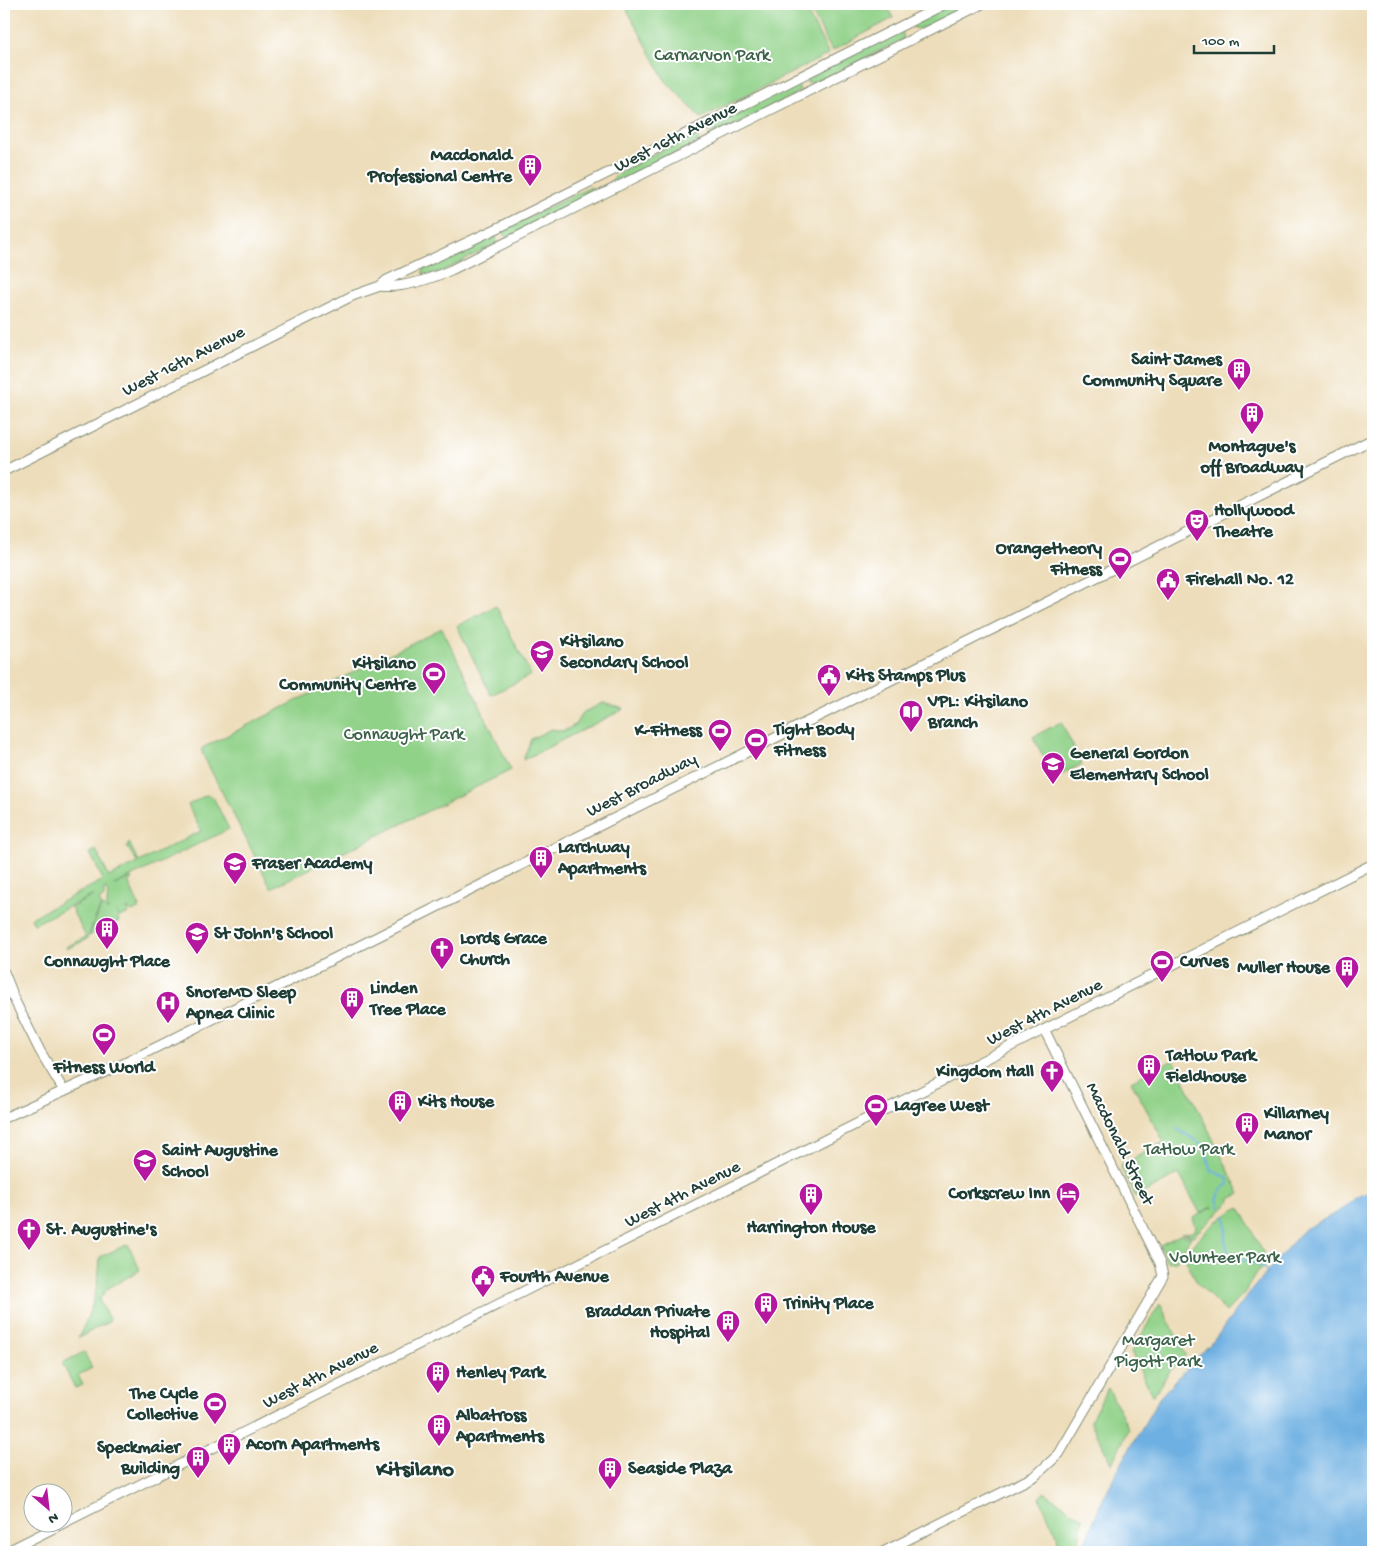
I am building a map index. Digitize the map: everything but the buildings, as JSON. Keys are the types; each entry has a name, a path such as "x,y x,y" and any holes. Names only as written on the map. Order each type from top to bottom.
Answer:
{"main road":[{"name":"West 16th Avenue","path":"4,470 352,296 380,286 387,280 468,243 946,4"},
{"name":"West 16th Avenue","path":"380,286 389,288 413,283 451,270 982,4"},
{"name":"West Broadway","path":"4,1118 125,1063 1373,439"},
{"name":"West 4th Avenue","path":"6,1552 1045,1031 1373,864"},
{"path":"4,972 12,989 13,997"},
{"path":"4,985 13,997 40,1051 63,1091"},
{"name":"Macdonald Street","path":"884,1552 1023,1483 1044,1470 1059,1454 1163,1272 1045,1031"}],"green space":[{"name":"Carnarvon Park","path":"624,4 803,4 829,54 701,118 665,80"},
{"path":"824,4 886,4 893,18 832,51 811,11"},
{"path":"951,4 975,4 935,24 918,29 912,27 924,17"},
{"path":"902,30 904,39 816,82 807,83 807,79 813,75"},
{"path":"797,84 800,90 762,112 724,130 707,132 707,128 790,85"},
{"path":"696,135 699,137 698,142 616,183 609,183 620,172 686,137"},
{"path":"591,187 593,191 552,216 508,238 503,234 504,229"},
{"path":"491,235 496,236 497,243 441,272 423,274 423,269"},
{"path":"496,606 531,675 491,695 457,626"},
{"name":"Connaught Park","path":"442,628 511,770 271,888 202,753 202,748"},
{"path":"603,703 624,709 523,760 531,739 551,729 563,731 568,729 575,725 582,713"},
{"path":"1061,722 1082,764 1055,778 1033,737"},
{"path":"206,795 213,797 229,829 114,885 131,878 132,880 128,882 140,908 132,912 127,908 129,913 120,917 117,913 119,921 89,936 102,905 108,911 108,897 106,889 104,890 104,897 99,901 101,904 87,939 67,949 66,947 86,937 71,908 94,895 34,924 31,918 103,880 90,853 96,850 109,877 138,863 127,847 129,843 139,862 201,831 188,805"},
{"name":"Tatlow Park","path":"1174,1060 1240,1194 1229,1199 1230,1202 1193,1236 1181,1233 1194,1232 1196,1227 1193,1218 1213,1207 1200,1213 1179,1174 1136,1197 1120,1166 1164,1142 1131,1081"},
{"name":"Volunteer Park","path":"1240,1207 1267,1260 1266,1265 1255,1274 1245,1292 1226,1312 1198,1284 1185,1258 1209,1228"},
{"path":"1180,1235 1191,1237 1176,1261 1167,1262 1160,1245"},
{"path":"128,1244 140,1270 107,1289 99,1300 110,1321 78,1338 94,1299 100,1257"},
{"name":"Margaret Pigott Park","path":"1160,1304 1186,1355 1169,1372 1153,1396 1131,1352"},
{"path":"84,1352 92,1368 78,1375 83,1385 75,1388 62,1363"},
{"path":"1108,1388 1129,1429 1112,1463 1090,1421"},
{"path":"1044,1492 1083,1518 1077,1552 1056,1552 1057,1535 1040,1499"}],"water":[{"path":"1373,1191 1373,1552 1081,1552 1100,1505 1123,1460 1160,1397 1215,1339 1250,1292 1303,1230 1340,1211 1358,1196"}],"waterway":[{"path":"1177,1129 1205,1146 1210,1169 1228,1178 1229,1184 1222,1189 1217,1199 1220,1207"},
{"path":"1225,1216 1226,1242 1231,1257 1252,1262 1268,1271"}],"place":[{"name":"Macdonald Professional Centre","path":"530,187"},
{"name":"Saint James Community Square","path":"1239,391"},
{"name":"Montague's off Broadway","path":"1252,435"},
{"name":"Hollywood Theatre","path":"1197,542"},
{"name":"Orangetheory Fitness","path":"1120,580"},
{"name":"Firehall No. 12","path":"1168,601"},
{"name":"Kitsilano Secondary School","path":"542,673"},
{"name":"Kitsilano Community Centre","path":"434,695"},
{"name":"Kits Stamps Plus","path":"829,697"},
{"name":"VPL: Kitsilano Branch","path":"911,733"},
{"name":"K-Fitness","path":"720,752"},
{"name":"Tight Body Fitness","path":"756,761"},
{"name":"General Gordon Elementary School","path":"1053,785"},
{"name":"Larchway Apartments","path":"541,879"},
{"name":"Fraser Academy","path":"235,885"},
{"name":"Connaught Place","path":"107,950"},
{"name":"St John's School","path":"197,955"},
{"name":"Lords Grace Church","path":"442,970"},
{"name":"Curves","path":"1162,983"},
{"name":"Muller House","path":"1347,989"},
{"name":"Linden Tree Place","path":"352,1020"},
{"name":"SnoreMD Sleep Apnea Clinic","path":"168,1024"},
{"name":"Fitness World","path":"104,1056"},
{"name":"Tatlow Park Fieldhouse","path":"1149,1087"},
{"name":"Kingdom Hall","path":"1052,1093"},
{"name":"Kits House","path":"400,1123"},
{"name":"Lagree West","path":"876,1127"},
{"name":"Killarney Manor","path":"1247,1145"},
{"name":"Saint Augustine School","path":"145,1182"},
{"name":"Corkscrew Inn","path":"1068,1215"},
{"name":"Harrington House","path":"811,1216"},
{"name":"St. Augustine's","path":"29,1251"},
{"name":"Fourth Avenue","path":"483,1298"},
{"name":"Trinity Place","path":"766,1325"},
{"name":"Braddan Private Hospital","path":"728,1343"},
{"name":"Henley Park","path":"438,1394"},
{"name":"The Cycle Collective","path":"215,1425"},
{"name":"Albatross Apartments","path":"439,1447"},
{"name":"Acorn Apartments","path":"229,1466"},
{"name":"Speckmaier Building","path":"198,1479"},
{"name":"Seaside Plaza","path":"610,1490"}],"district":[{"name":"Kitsilano","path":"415,1471"}]}
